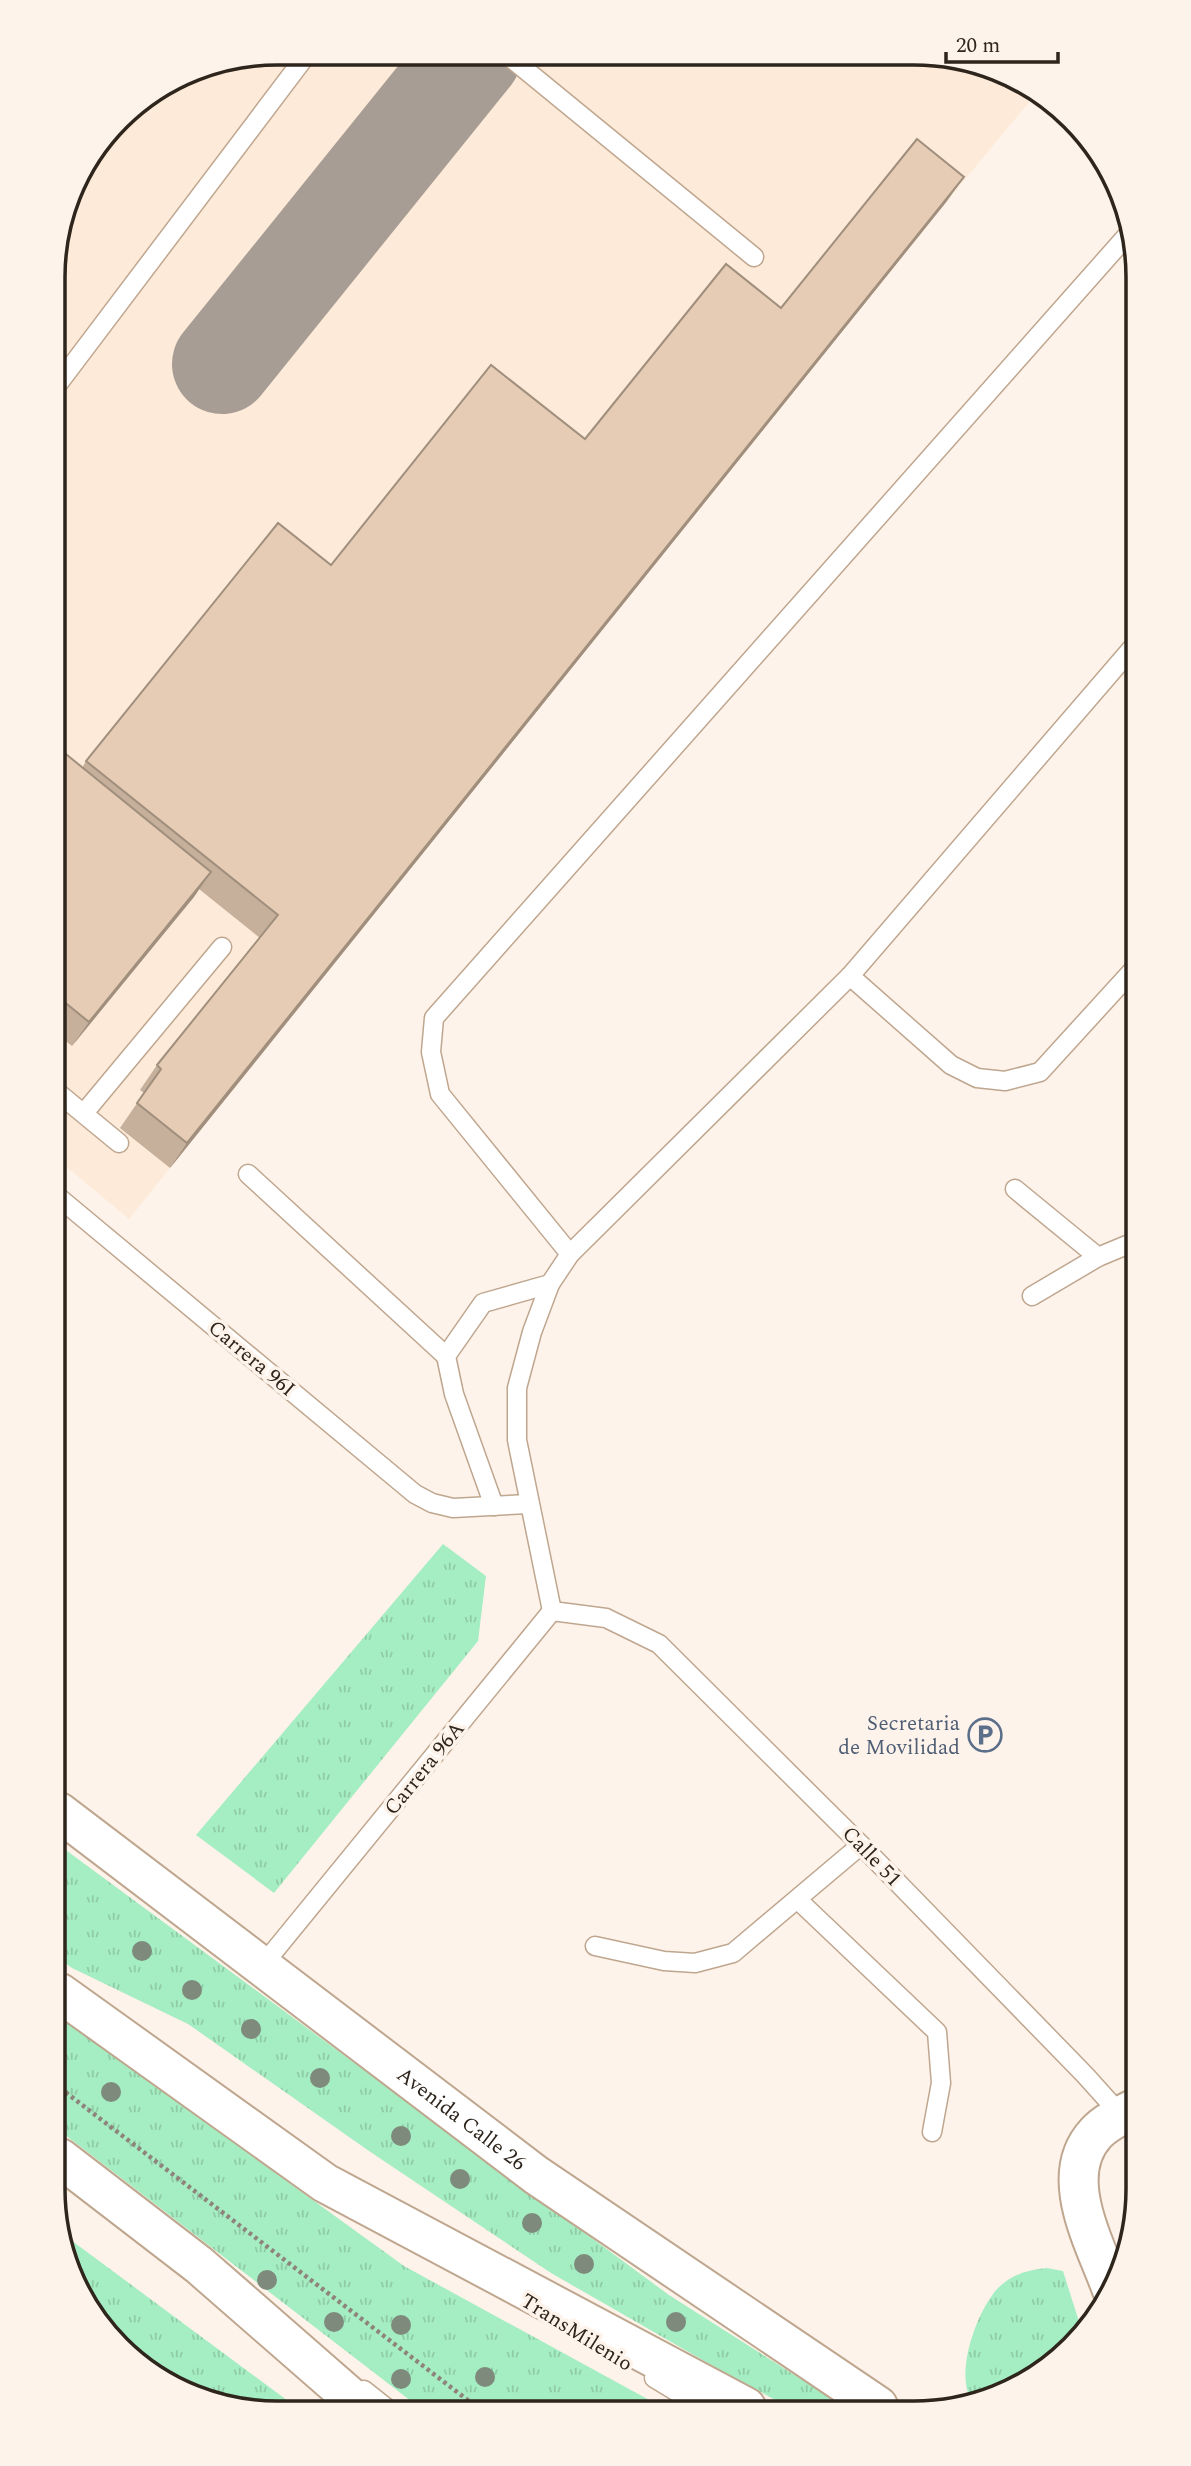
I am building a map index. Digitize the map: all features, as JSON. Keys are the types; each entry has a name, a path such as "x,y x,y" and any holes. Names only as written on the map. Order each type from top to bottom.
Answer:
{"main road":[{"name":"Avenida Calle 26","path":"65,1816 536,2175 871,2401"},
{"path":"65,1827 111,1851"},
{"path":"65,1997 325,2183 735,2401"},
{"path":"1107,2276 1082,2209 1077,2186 1079,2164 1097,2131 1126,2113"},
{"path":"65,2162 199,2265 355,2401"}],"lane":[{"path":"65,374 299,65"},
{"path":"519,65 754,257"},
{"path":"569,1254 440,1094 431,1052 434,1018 1122,241"},
{"path":"552,1611 517,1440 517,1388 532,1332 550,1284 569,1254 850,976 1126,655"},
{"path":"84,1114 222,947"},
{"path":"850,976 951,1065 977,1078 1005,1081 1040,1072 1126,978"},
{"path":"65,1099 119,1143"},
{"path":"248,1174 446,1356 454,1394 495,1506 529,1504"},
{"path":"1015,1189 1098,1257"},
{"name":"Carrera 96I","path":"65,1203 415,1493 432,1503 453,1508 495,1506"},
{"path":"1032,1296 1098,1257 1126,1246"},
{"path":"446,1356 483,1303 550,1284"},
{"name":"Calle 51","path":"552,1611 606,1618 659,1644 861,1844 1085,2075 1126,2109"},
{"name":"Carrera 96A","path":"262,1966 552,1611"},
{"path":"595,1946 664,1961 695,1963 733,1953 861,1844"},
{"path":"798,1900 937,2032 941,2083 932,2132"},
{"name":"TransMilenio","path":"455,2253 540,2311 692,2401"},
{"path":"199,2265 378,2401"}],"path":[{"path":"65,2092 469,2401"}],"shaded area":[{"path":"277,65 928,65 982,76 1031,100 947,201 129,1219 65,1166 65,263 72,222 81,196 109,148 137,117 183,87 222,72"}],"green space":[{"path":"443,1544 486,1576 478,1641 274,1893 196,1835"},
{"path":"65,1849 669,2295 835,2401 777,2401 706,2362 551,2273 369,2151 188,2024 65,1963"},
{"path":"65,2021 404,2266 651,2401 411,2401 65,2135"},
{"path":"71,2240 288,2401 249,2399 209,2390 183,2379 148,2357 127,2339 93,2295"},
{"path":"1047,2268 1063,2271 1079,2321 1054,2349 1032,2365 995,2385 969,2394 966,2362 982,2312 998,2288 1009,2279"}],"building":[{"path":"917,139 964,177 187,1143 137,1103 161,1069 157,1065 278,915 86,761 278,523 331,565 491,365 585,439 726,264 781,308"},
{"path":"65,753 211,872 89,1022 65,1002"}],"taxiway":[{"path":"222,364 463,65"}],"place":[{"name":"Secretaria de Movilidad","path":"985,1735"}]}
